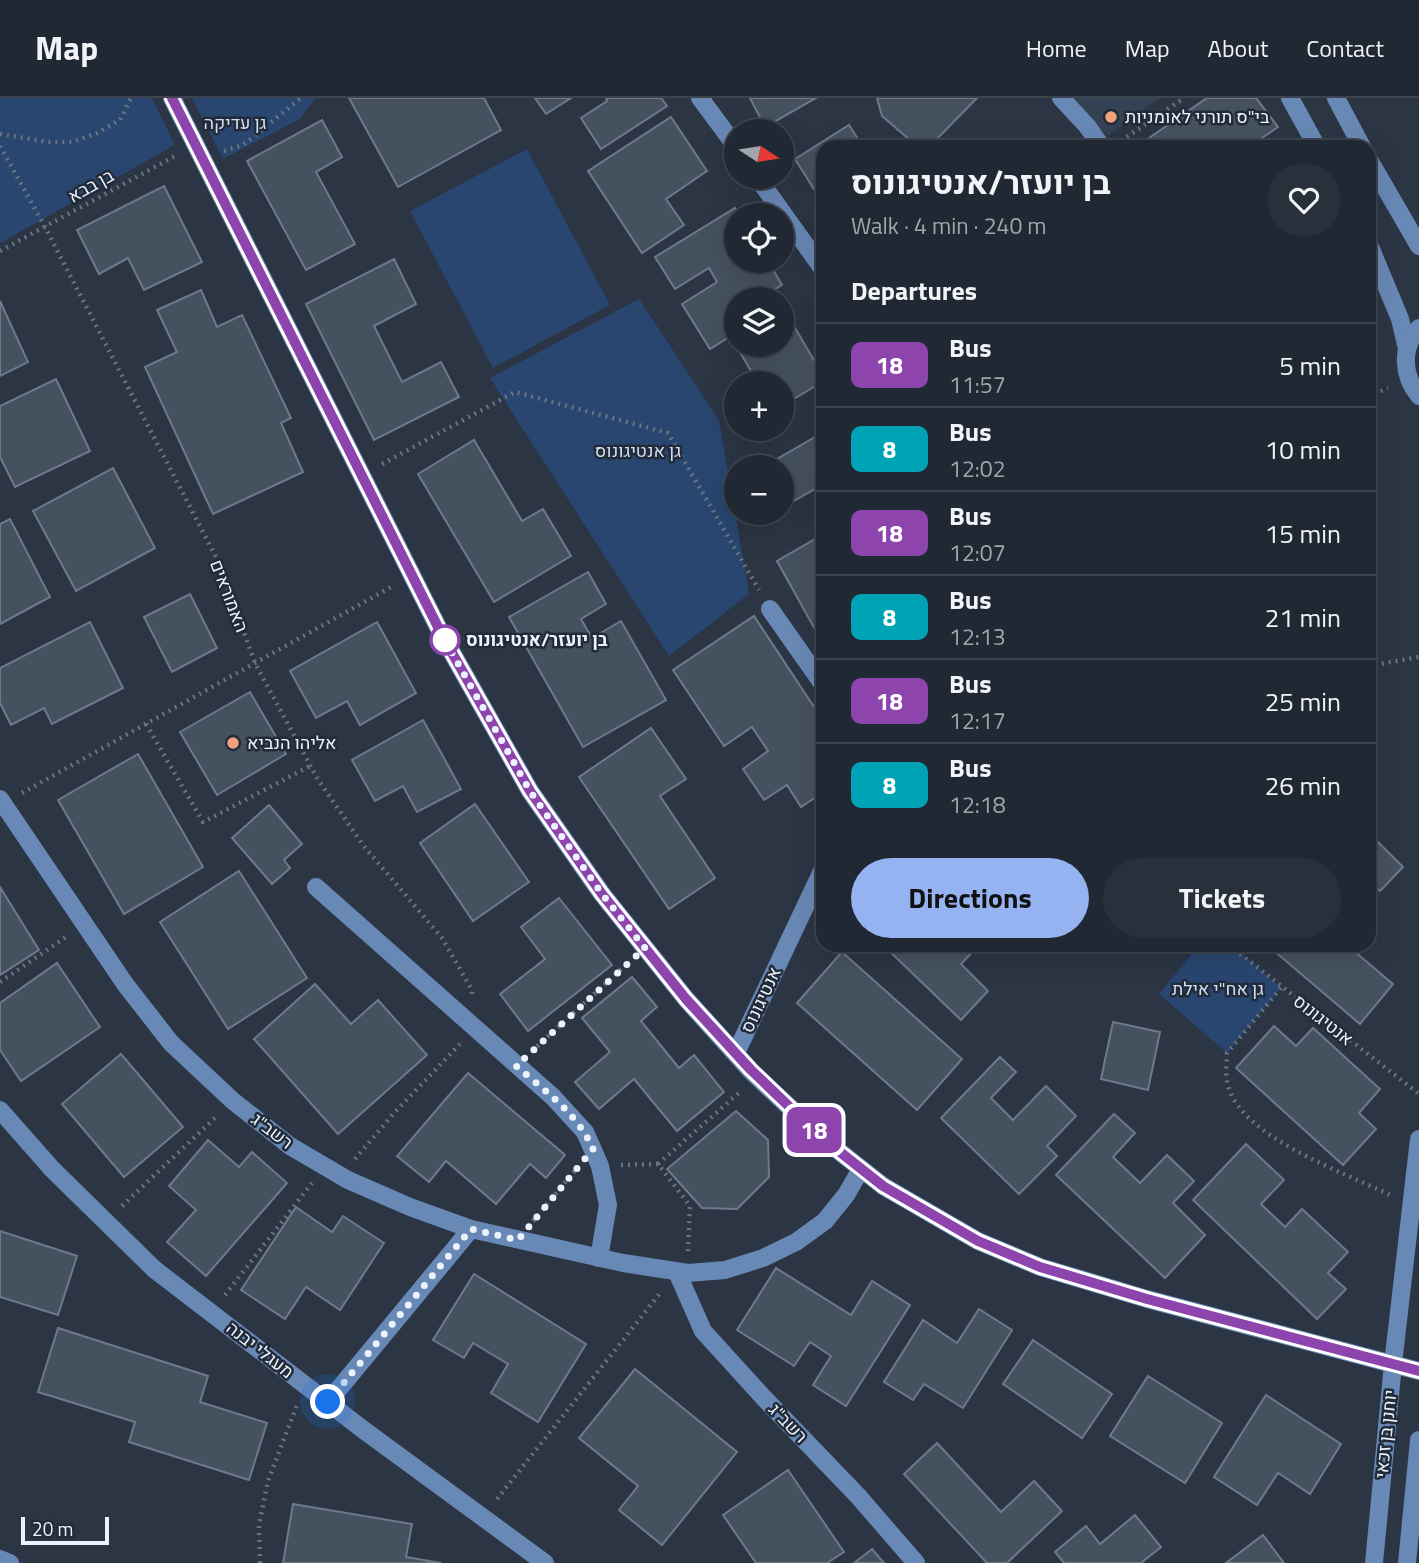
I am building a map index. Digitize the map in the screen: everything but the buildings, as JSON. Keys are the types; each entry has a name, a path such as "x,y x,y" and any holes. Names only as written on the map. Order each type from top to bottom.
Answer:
{"street":[{"path":"172,98 442,635 530,791 602,894 686,999 751,1070 821,1137 883,1186 978,1241 1040,1267 1147,1299 1419,1371"},
{"path":"700,98 724,130"},
{"path":"1061,98 1097,140"},
{"path":"1290,98 1313,140"},
{"path":"1336,98 1358,140"},
{"path":"1376,172 1419,246"},
{"path":"766,189 816,260"},
{"path":"1376,262 1399,320 1407,349 1405,366 1408,379 1418,397"},
{"path":"1407,349 1419,328"},
{"path":"770,609 816,674"},
{"name":"רשב\"ג","path":"1,802 125,984 171,1043 233,1101 290,1146 341,1176 410,1207 471,1229 599,1258 682,1273 725,1270 763,1258 796,1242 825,1221 846,1195 861,1169"},
{"name":"אנטיגונוס","path":"736,1053 816,884"},
{"path":"316,887 552,1097 586,1132 600,1166 608,1205 599,1258"},
{"name":"מעגלי יבנה","path":"0,1110 52,1169 154,1269 545,1563"},
{"name":"יוחנן בן זכאי","path":"1374,1563 1393,1364 1419,1139"},
{"path":"328,1402 471,1229"},
{"name":"רשב\"ג","path":"682,1273 703,1331 858,1496 916,1563"},
{"name":"יוחנן בן זכאי","path":"1407,1563 1419,1440"},
{"path":"0,1559 10,1563"}],"path":[{"path":"0,134 48,142 72,142 97,134 120,120 131,98"},
{"name":"בן בבא","path":"0,251 199,151 243,145 301,98"},
{"path":"1122,140 1184,98"},
{"name":"האמוראים","path":"0,146 45,227 219,564 255,663 310,765 363,845 442,938 472,990 475,1029"},
{"path":"400,454 515,392 668,433 770,609"},
{"path":"1,802 412,576"},
{"path":"1376,665 1419,657"},
{"path":"146,724 203,822 310,765"},
{"path":"0,982 83,924"},
{"path":"516,1066 645,948"},
{"name":"אנטיגונוס","path":"1241,953 1281,988 1419,1094"},
{"path":"1281,988 1227,1053 1228,1086 1243,1113 1268,1133 1313,1160 1362,1181"},
{"path":"341,1176 377,1133 475,1029"},
{"path":"600,1166 658,1164 741,1091 751,1070"},
{"path":"106,1222 233,1101"},
{"path":"518,1240 593,1149"},
{"path":"658,1164 690,1206 682,1273"},
{"path":"211,1312 324,1166"},
{"path":"483,1517 640,1318"},
{"path":"260,1563 259,1525 268,1481 305,1384"}],"shaded area":[{"name":"בי\"ס תורני לאומניות","path":"1067,98 1160,98 1108,136"}],"green space":[{"path":"0,98 152,98 175,145 0,243"},
{"name":"גן עדיקה","path":"192,98 315,98 300,119 223,159"},
{"path":"527,149 610,305 493,368 410,211"},
{"name":"גן אנטיגונוס","path":"639,299 719,420 725,455 724,525 737,525 749,594 669,656 490,378"},
{"name":"גן אח\"י אילת","path":"1193,952 1243,952 1281,988 1227,1053 1159,994"}],"bus line":[{"name":"18","path":"172,98 442,635 530,791 602,894 686,999 751,1070 821,1137 883,1186 978,1241 1040,1267 1147,1299 1419,1371"}],"place":[{"name":"בי\"ס תורני לאומניות","path":"1111,117"},
{"name":"בן יועזר/אנטיגונוס","path":"445,640"},
{"name":"אליהו הנביא","path":"233,743"}],"route":[{"path":"328,1402 471,1229 518,1240 593,1149 586,1132 552,1097 516,1066 645,948 602,894 530,791 442,635 445,640"}]}
